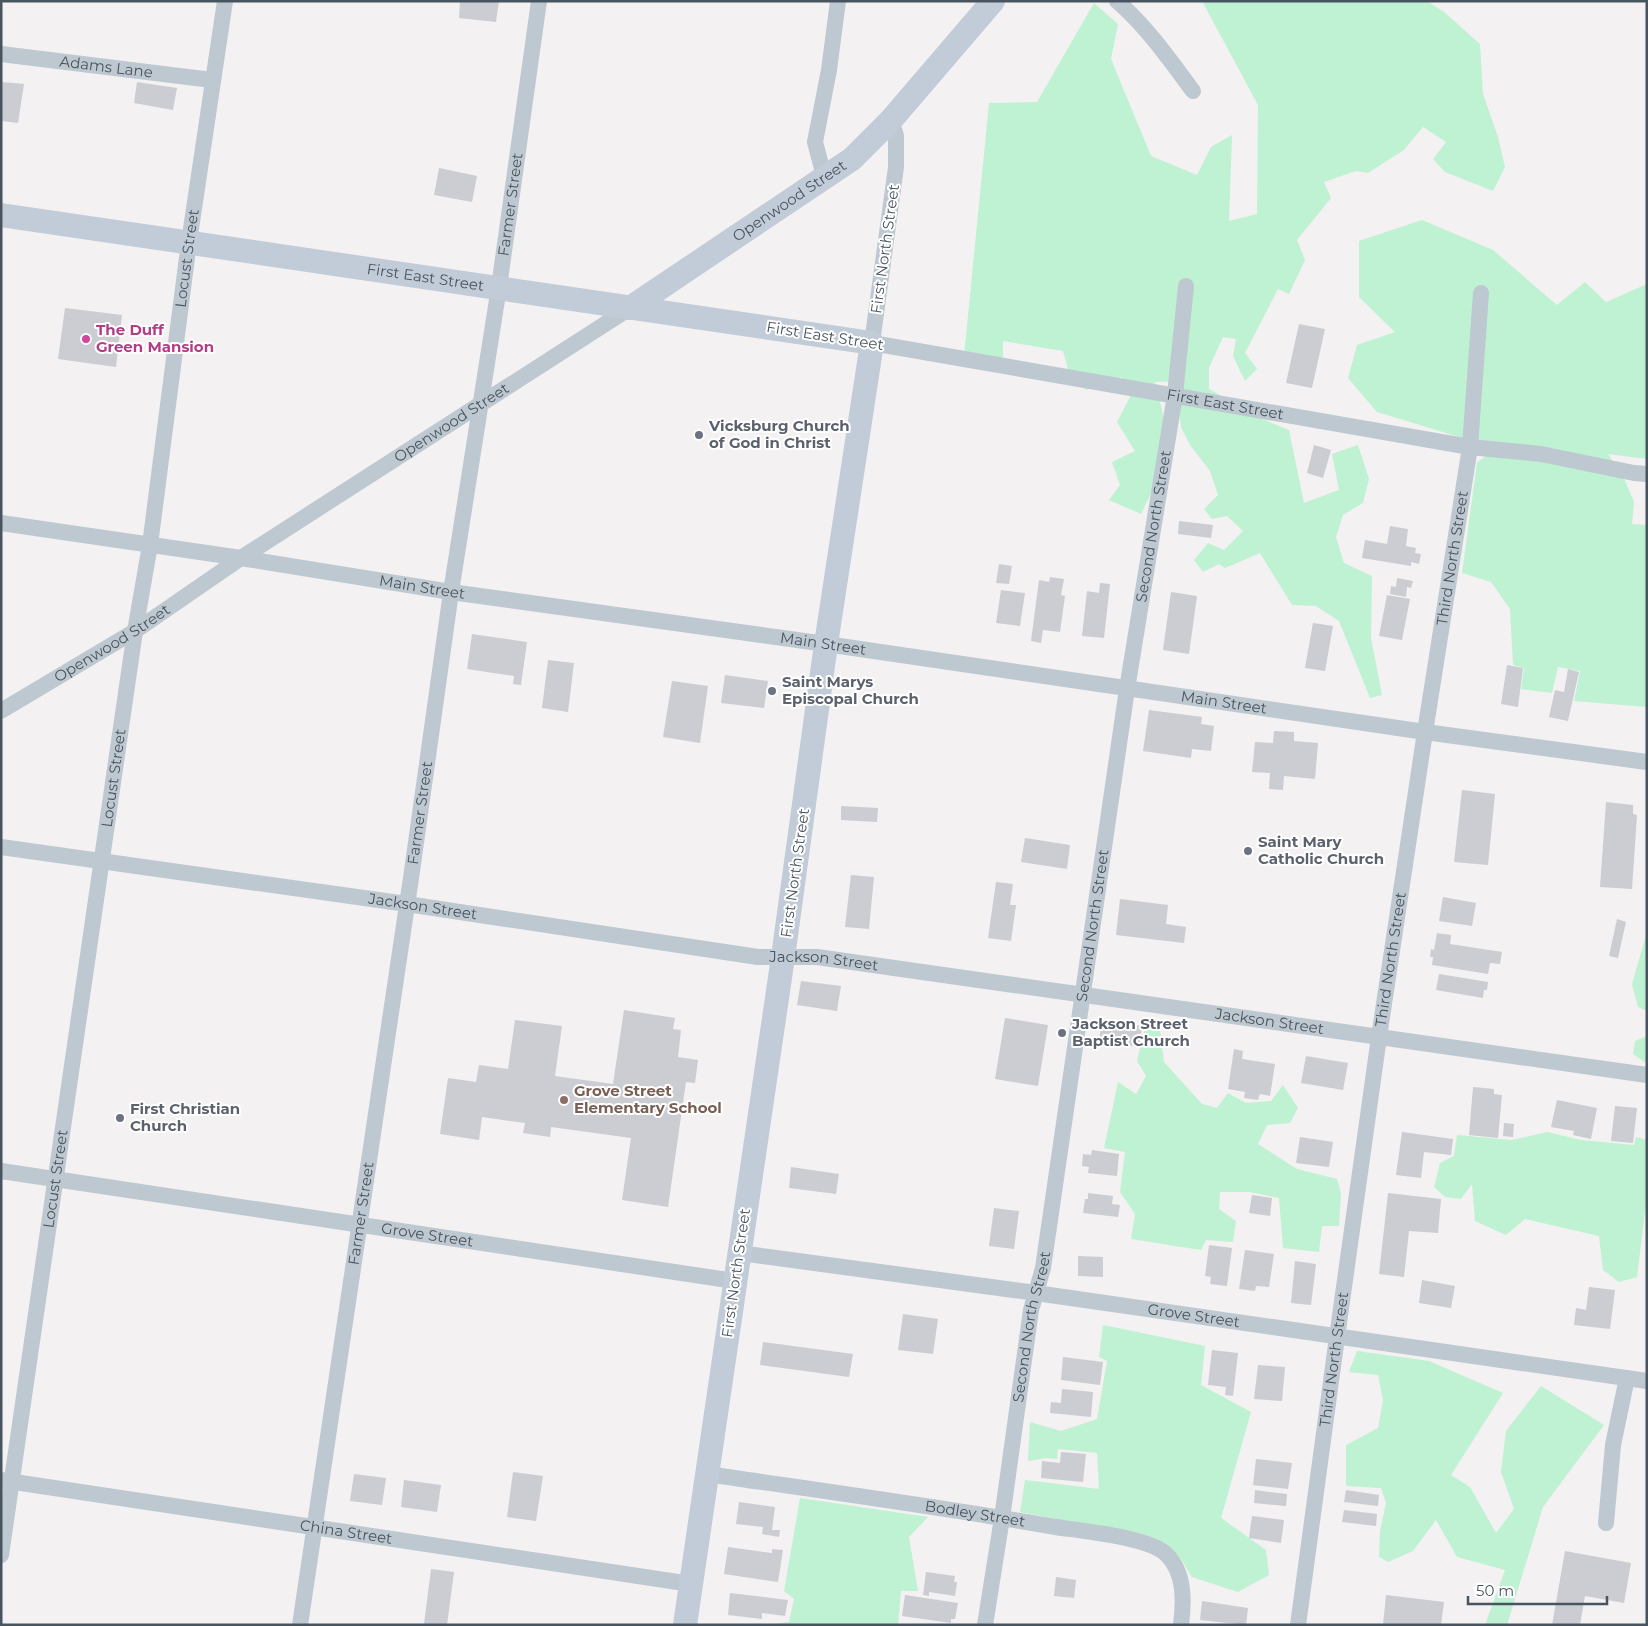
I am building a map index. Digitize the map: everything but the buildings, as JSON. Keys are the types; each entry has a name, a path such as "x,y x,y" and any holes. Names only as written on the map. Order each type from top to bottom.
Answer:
{"street":[{"name":"Locust Street","path":"1,1555 6,1481 55,1179 135,631 150,545 189,242 225,1"},
{"name":"Farmer Street","path":"300,1625 407,904 451,592 499,287 538,1"},
{"path":"824,176 815,142 838,1"},
{"name":"Openwood Street","path":"1,711 135,631 241,558 630,308 852,159 891,120 993,1"},
{"path":"1117,1 1159,44 1192,91"},
{"name":"Adams Lane","path":"1,54 212,80"},
{"name":"First North Street","path":"685,1625 783,957 826,644 872,343 896,167 896,136 891,120"},
{"name":"First East Street","path":"1,215 872,343 1470,447 1541,454 1647,474"},
{"name":"Second North Street","path":"987,1624 1031,1310 1043,1268 1127,688 1174,395 1186,286"},
{"name":"Third North Street","path":"1298,1625 1380,1036 1470,447 1481,293"},
{"name":"Main Street","path":"1,524 241,558 451,592 826,644 1425,732 1647,762"},
{"name":"Jackson Street","path":"1,847 407,904 758,957 817,957 1380,1036 1647,1076"},
{"name":"Grove Street","path":"1,1171 736,1281"},
{"name":"Grove Street","path":"740,1253 1036,1293 1647,1381"},
{"path":"1606,1523 1612,1445 1627,1378"},
{"name":"Bodley Street","path":"707,1474 1002,1518 1125,1538 1148,1544 1165,1553 1178,1568 1183,1605 1180,1625"},
{"name":"China Street","path":"6,1481 691,1584"}],"green space":[{"path":"1202,1 1427,1 1444,12 1480,44 1483,94 1498,137 1505,167 1493,191 1445,172 1433,159 1446,142 1423,127 1404,150 1368,173 1356,171 1324,182 1331,198 1297,240 1305,260 1289,294 1278,289 1245,353 1257,369 1245,381 1233,356 1236,339 1223,337 1209,368 1209,389 1260,418 1289,430 1304,503 1339,490 1332,454 1358,445 1369,479 1363,503 1343,515 1336,537 1344,563 1372,576 1371,638 1382,695 1370,698 1339,621 1316,606 1292,605 1260,553 1225,568 1219,564 1203,572 1194,560 1208,543 1224,550 1243,531 1227,516 1212,519 1204,509 1218,495 1210,471 1190,445 1181,427 1176,381 1155,382 1169,439 1163,468 1141,514 1109,500 1120,485 1112,462 1135,451 1117,422 1130,397 1122,377 1086,390 1070,376 1063,351 1003,341 1003,365 964,356 989,103 1037,102 1094,3 1118,24 1111,59 1151,156 1197,175 1211,147 1232,135 1229,221 1257,214 1258,105"},
{"path":"1422,220 1493,250 1557,305 1585,282 1606,302 1647,284 1647,459 1608,454 1617,468 1492,447 1377,412 1348,378 1357,345 1395,332 1359,297 1359,241"},
{"path":"1493,450 1621,471 1634,502 1632,524 1647,525 1647,707 1574,701 1580,671 1558,667 1552,693 1521,689 1524,668 1513,665 1510,609 1491,582 1462,573 1477,463"},
{"path":"1647,932 1647,1011 1638,1007 1632,984"},
{"path":"1147,1020 1159,1021 1164,1062 1202,1104 1217,1108 1228,1093 1246,1103 1271,1101 1283,1085 1298,1108 1290,1123 1267,1125 1258,1144 1297,1169 1337,1179 1341,1193 1339,1226 1322,1226 1319,1252 1283,1248 1279,1198 1249,1192 1220,1192 1219,1209 1236,1221 1233,1242 1206,1240 1201,1250 1131,1239 1135,1214 1120,1192 1125,1152 1104,1148 1118,1082 1136,1094 1146,1076 1137,1061"},
{"path":"1647,1036 1646,1063 1633,1054 1635,1041"},
{"path":"1547,1132 1581,1140 1634,1145 1636,1137 1647,1140 1647,1195 1637,1277 1619,1282 1603,1270 1599,1236 1525,1219 1506,1235 1475,1221 1472,1184 1461,1199 1445,1197 1434,1187 1440,1163 1454,1156 1457,1135 1512,1140"},
{"path":"1103,1325 1205,1346 1201,1385 1251,1412 1221,1518 1266,1550 1269,1575 1238,1592 1192,1577 1181,1559 1166,1546 1117,1530 1020,1512 1025,1480 1099,1489 1097,1453 1058,1449 1057,1459 1047,1458 1028,1461 1030,1422 1061,1431 1097,1419 1107,1361 1099,1357"},
{"path":"1357,1351 1429,1361 1503,1393 1451,1475 1470,1487 1496,1533 1514,1509 1501,1472 1506,1431 1541,1386 1604,1425 1543,1507 1507,1625 1485,1625 1505,1570 1457,1557 1436,1520 1413,1551 1388,1562 1379,1557 1380,1531 1386,1503 1381,1488 1346,1486 1346,1445 1378,1428 1383,1400 1378,1375 1349,1372"},
{"path":"800,1498 928,1517 909,1537 918,1591 901,1591 898,1625 767,1625 789,1622 794,1599 784,1591"}],"place":[{"name":"The Duff Green Mansion","path":"86,339"},
{"name":"Vicksburg Church of God in Christ","path":"699,435"},
{"name":"Saint Marys Episcopal Church","path":"772,691"},
{"name":"Saint Mary Catholic Church","path":"1248,851"},
{"name":"Jackson Street Baptist Church","path":"1062,1033"},
{"name":"Grove Street Elementary School","path":"564,1100"},
{"name":"First Christian Church","path":"120,1118"}]}
